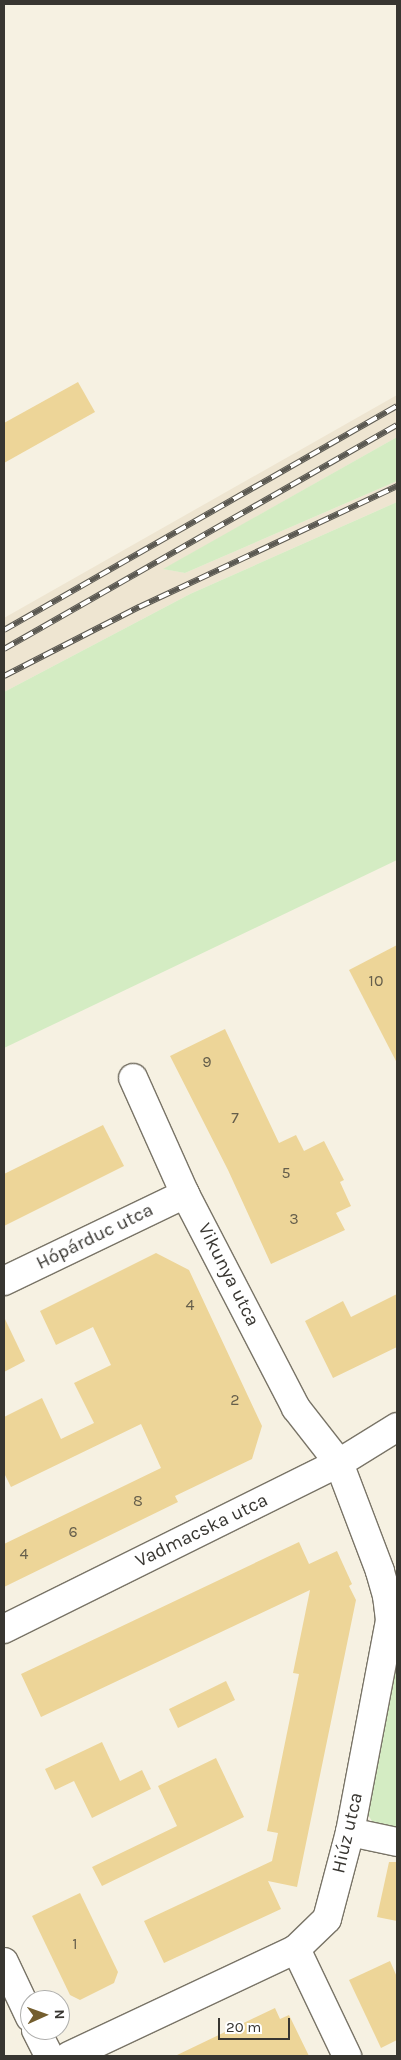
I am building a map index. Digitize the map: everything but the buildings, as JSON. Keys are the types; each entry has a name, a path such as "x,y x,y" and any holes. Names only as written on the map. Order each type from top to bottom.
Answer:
{"street":[{"name":"Vikunya utca","path":"133,1078 185,1194 296,1408 339,1463"},
{"name":"Hópárduc utca","path":"4,1281 185,1194"},
{"name":"Vadmacska utca","path":"4,1629 339,1463 397,1427"},
{"name":"Hiúz utca","path":"69,2056 296,1949 328,1918 350,1832 390,1620 387,1596 380,1571 339,1463"},
{"path":"350,1832 397,1842"},
{"path":"296,1949 347,2056"},
{"path":"4,1962 20,1996"},
{"path":"41,2040 49,2056"}],"shaded area":[{"path":"397,395 397,437 164,569 185,573 397,481 397,502 190,594 4,692 4,618"}],"green space":[{"path":"397,437 397,481 185,573 163,569"},
{"path":"397,502 397,860 4,1048 4,692 190,594"},
{"path":"397,1647 397,1833 373,1823 367,1813"}],"railway":[{"path":"4,630 397,406"},
{"path":"4,649 397,425"},
{"path":"4,676 139,607 397,486"}]}
